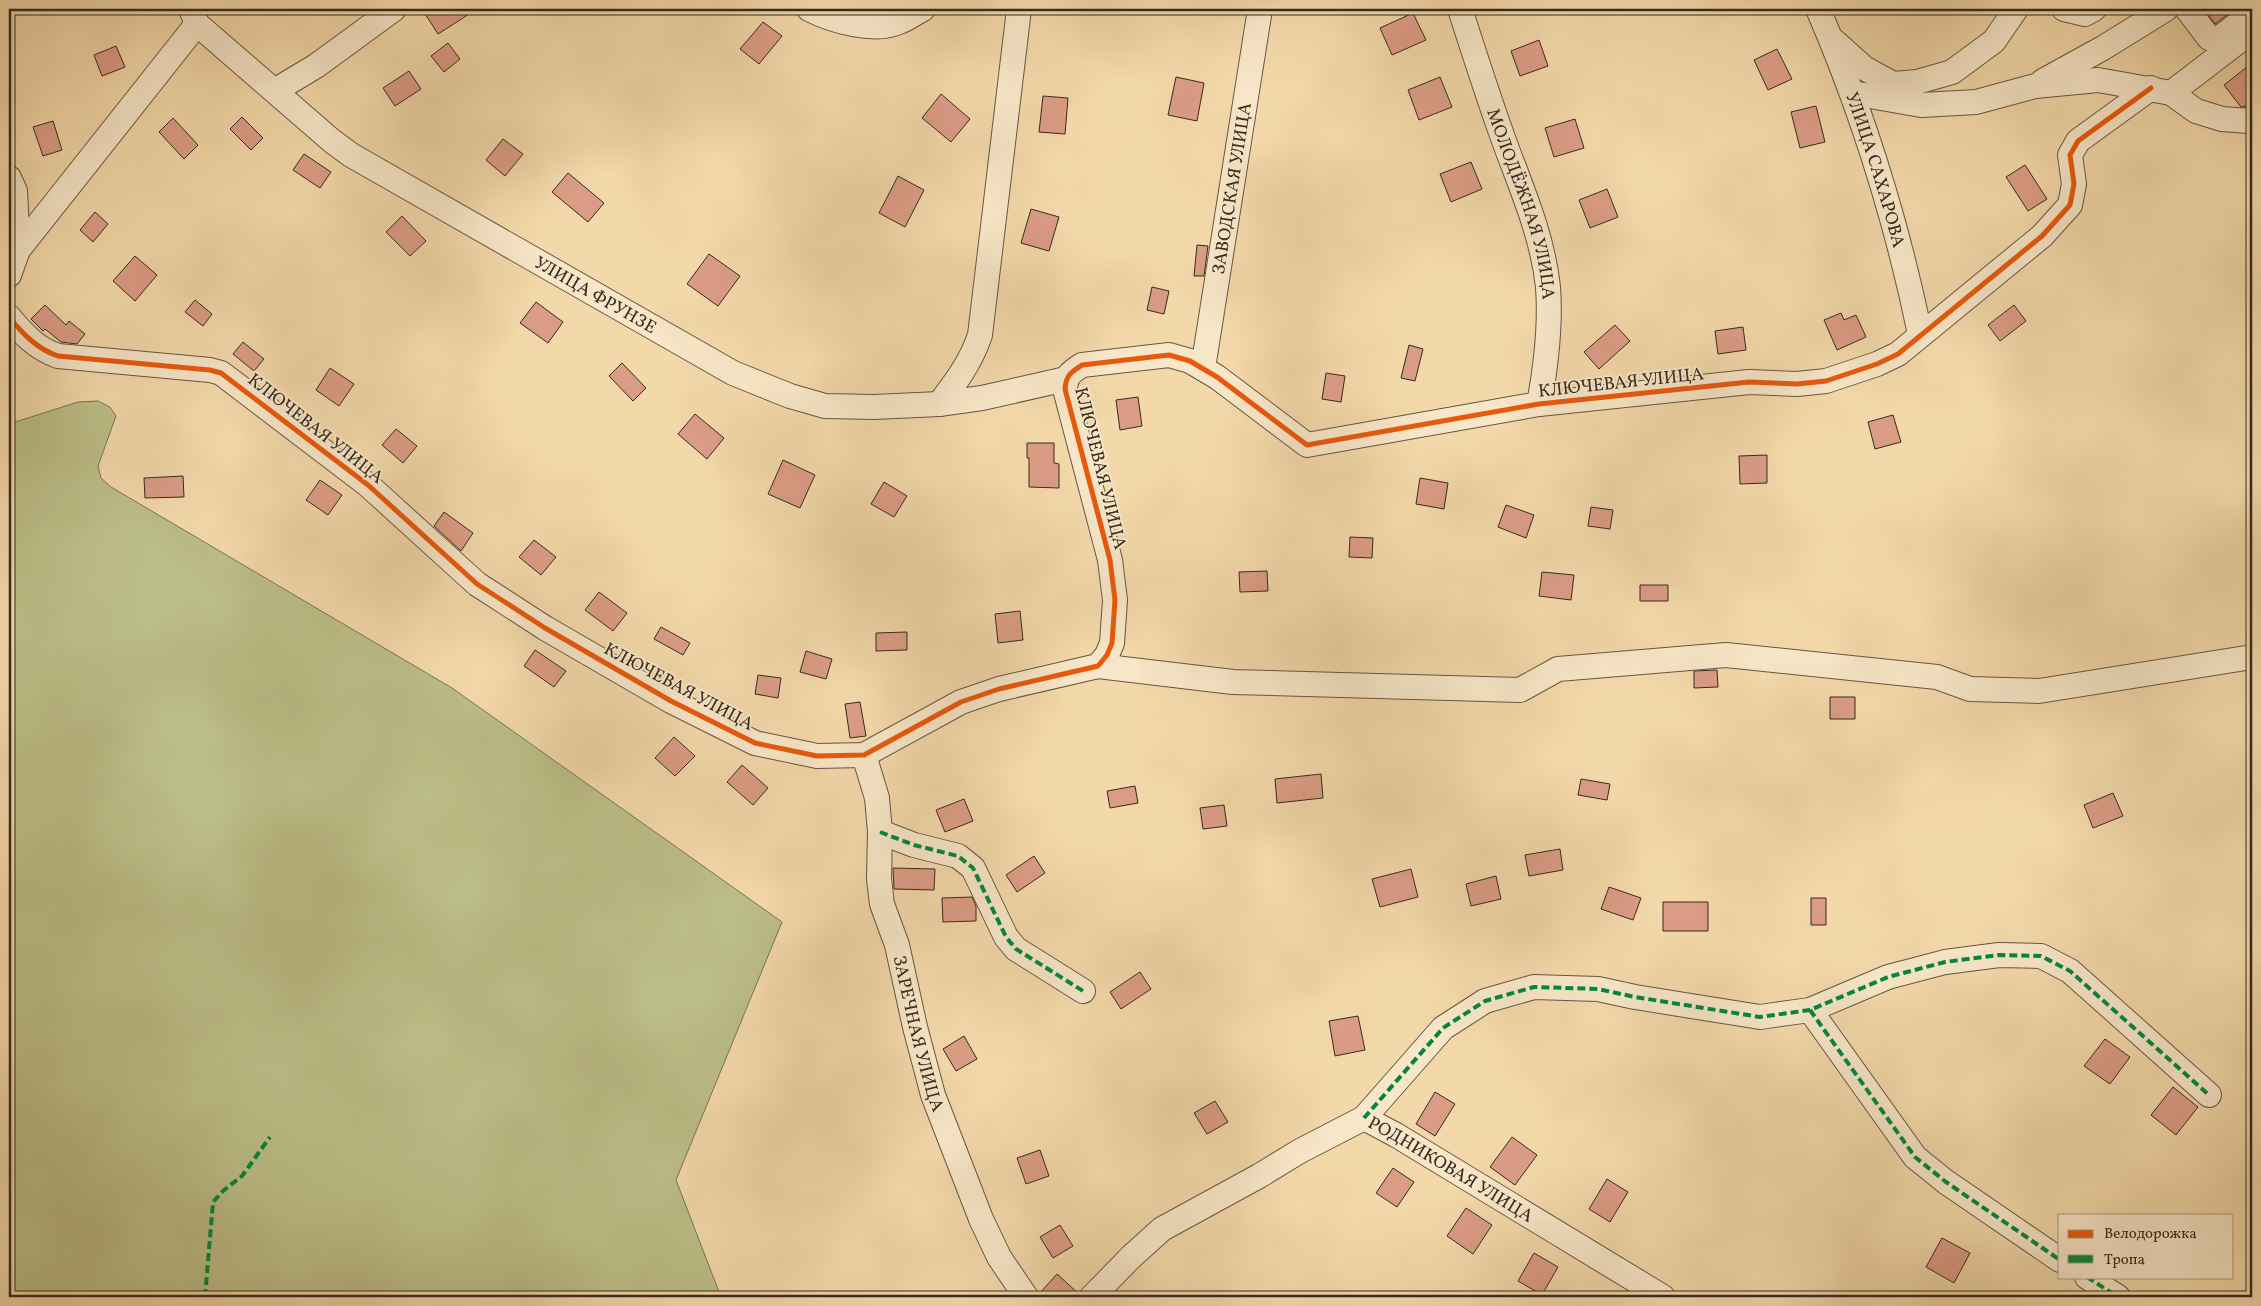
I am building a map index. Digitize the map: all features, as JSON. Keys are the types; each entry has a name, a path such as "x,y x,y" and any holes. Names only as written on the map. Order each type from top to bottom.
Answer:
{"street":[{"path":"276,90 316,66 394,9"},
{"path":"809,9 847,23 876,26 898,23 923,9"},
{"path":"939,404 974,354 980,335 1019,9"},
{"name":"ЗАВОДСКАЯ УЛИЦА","path":"1203,368 1260,9"},
{"name":"МОЛОДЁЖНАЯ УЛИЦА","path":"1460,9 1486,89 1538,234 1544,261 1548,288 1548,324 1546,360 1539,404"},
{"name":"УЛИЦА САХАРОВА","path":"1818,9 1853,93 1909,279 1920,334"},
{"path":"1831,38 1864,68 1893,84 1917,82 1952,72 1994,42 2016,9"},
{"path":"2064,9 2085,14 2094,9"},
{"path":"2035,86 2103,48 2166,9"},
{"path":"2187,9 2209,38 2213,40 2218,39 2252,13"},
{"path":"9,275 18,250 194,16"},
{"name":"УЛИЦА ФРУНЗЕ","path":"194,16 332,141 351,155 732,373 790,396 825,406 874,407 939,404 982,398 1066,379"},
{"name":"КЛЮЧЕВАЯ УЛИЦА","path":"1098,666 1107,656 1112,643 1115,600 1110,560 1065,389 1066,379 1071,372 1082,366 1169,355 1190,361 1203,368 1307,445 1539,404 1748,382 1797,384 1826,382 1877,364 1898,354 1920,334 2042,236 2070,205 2074,184 2070,155 2078,141 2161,91 2252,31"},
{"path":"1853,93 1921,105 1976,102 2035,86 2098,80 2161,91 2196,111 2213,116 2249,121 2252,118"},
{"path":"9,178 15,191 18,250"},
{"name":"КЛЮЧЕВАЯ УЛИЦА","path":"9,317 21,332 36,345 46,352 58,356 210,370 221,373 368,485 477,584 545,628 671,701 755,743 817,756 864,755 961,702 999,689 1098,666 1233,682 1520,690 1558,669 1726,655 1937,677 1970,689 2039,690 2252,657"},
{"name":"ЗАРЕЧНАЯ УЛИЦА","path":"864,755 877,798 880,832 879,879 882,904 897,945 915,1027 933,1095 995,1250 1026,1297"},
{"path":"880,832 914,845 958,856 973,868 1006,937 1016,949 1082,991"},
{"path":"1364,1118 1443,1028 1484,1001 1534,986 1598,989 1635,997 1760,1017 1810,1010 1888,977 1945,962 1999,955 2040,956 2070,971 2209,1095"},
{"path":"1810,1010 1915,1157 1946,1182 2058,1259"},
{"name":"РОДНИКОВАЯ УЛИЦА","path":"1092,1297 1131,1257 1162,1229 1259,1176 1300,1151 1364,1118 1396,1135 1664,1297"},
{"path":"2089,1278 2118,1297"}],"green space":[{"path":"98,401 110,407 116,416 98,466 101,478 111,487 452,688 782,922 676,1180 721,1297 9,1297 9,424 78,402"}],"building":[{"path":"422,9 477,9 438,34"},
{"path":"2204,9 2235,9 2215,24"},
{"path":"1413,13 1426,40 1392,55 1380,28"},
{"path":"763,22 782,36 759,64 740,49"},
{"path":"1539,40 1548,66 1520,76 1511,51"},
{"path":"448,43 460,59 444,72 431,56"},
{"path":"116,46 125,67 102,76 94,55"},
{"path":"1777,49 1792,79 1768,90 1754,60"},
{"path":"2252,63 2252,105 2241,107 2224,85"},
{"path":"409,71 421,89 395,106 383,88"},
{"path":"1176,77 1204,83 1197,121 1168,115"},
{"path":"1440,77 1452,107 1419,120 1408,90"},
{"path":"941,94 970,119 951,142 922,118"},
{"path":"1043,96 1068,98 1065,134 1039,132"},
{"path":"1816,106 1825,142 1800,148 1791,112"},
{"path":"242,117 263,138 251,150 230,129"},
{"path":"173,118 198,145 184,159 159,132"},
{"path":"1575,119 1584,148 1554,157 1545,128"},
{"path":"53,121 62,150 43,156 33,127"},
{"path":"503,139 523,154 505,176 486,160"},
{"path":"304,154 331,172 320,188 293,170"},
{"path":"1471,162 1482,189 1451,202 1440,174"},
{"path":"2025,165 2047,199 2028,211 2006,177"},
{"path":"568,173 604,203 588,222 552,192"},
{"path":"898,176 924,190 905,227 879,213"},
{"path":"1607,189 1618,217 1590,228 1579,200"},
{"path":"1031,209 1059,217 1049,251 1021,243"},
{"path":"95,212 108,224 93,242 80,230"},
{"path":"402,216 426,241 410,256 386,232"},
{"path":"1197,245 1208,246 1204,276 1194,276"},
{"path":"709,254 740,276 718,306 687,284"},
{"path":"135,256 157,275 135,301 113,281"},
{"path":"1152,287 1169,291 1164,314 1147,310"},
{"path":"195,300 212,314 203,326 185,312"},
{"path":"536,302 563,322 548,343 520,323"},
{"path":"45,305 66,325 69,321 85,334 77,344 61,342 45,329 43,331 31,319"},
{"path":"2014,305 2026,321 2000,341 1988,325"},
{"path":"1841,313 1844,320 1856,315 1866,337 1837,350 1824,320"},
{"path":"1615,325 1630,341 1599,369 1584,352"},
{"path":"1743,327 1746,350 1718,354 1715,331"},
{"path":"243,342 264,359 254,371 233,354"},
{"path":"1409,345 1423,349 1415,381 1401,378"},
{"path":"622,363 646,388 633,401 609,376"},
{"path":"330,368 354,384 339,406 316,390"},
{"path":"1326,373 1345,376 1341,402 1322,399"},
{"path":"1138,397 1142,426 1120,430 1116,400"},
{"path":"695,414 724,438 707,459 678,434"},
{"path":"1893,415 1901,442 1875,449 1868,422"},
{"path":"396,429 417,446 403,463 382,445"},
{"path":"1027,443 1054,443 1054,463 1059,464 1059,488 1029,487"},
{"path":"1767,455 1767,483 1740,484 1739,456"},
{"path":"783,460 815,475 800,508 768,494"},
{"path":"183,476 184,497 145,498 144,478"},
{"path":"1420,478 1448,483 1444,509 1416,504"},
{"path":"320,480 342,495 328,515 306,500"},
{"path":"884,482 907,496 894,517 871,504"},
{"path":"1506,505 1534,515 1526,538 1498,527"},
{"path":"1591,507 1613,510 1610,529 1588,526"},
{"path":"444,512 473,533 461,551 434,526"},
{"path":"1350,537 1373,538 1372,558 1349,557"},
{"path":"534,540 556,557 541,575 519,557"},
{"path":"1267,571 1268,591 1240,592 1239,572"},
{"path":"1542,572 1574,575 1571,600 1539,596"},
{"path":"1640,585 1668,585 1668,601 1640,601"},
{"path":"599,592 627,613 613,631 585,610"},
{"path":"1020,611 1023,640 998,643 995,614"},
{"path":"661,627 690,643 683,655 654,639"},
{"path":"907,632 907,650 876,651 876,633"},
{"path":"535,650 566,671 554,687 524,666"},
{"path":"806,651 832,659 826,679 800,672"},
{"path":"1717,670 1718,687 1694,688 1694,671"},
{"path":"758,675 781,678 778,698 755,694"},
{"path":"1830,697 1855,697 1855,719 1830,719"},
{"path":"860,702 866,736 850,738 845,704"},
{"path":"674,737 695,756 675,776 655,758"},
{"path":"742,765 768,788 753,805 727,782"},
{"path":"1321,774 1323,798 1277,803 1275,779"},
{"path":"1581,779 1610,784 1607,800 1578,795"},
{"path":"1135,786 1138,803 1110,808 1107,791"},
{"path":"2113,793 2123,816 2093,828 2084,805"},
{"path":"964,799 973,821 945,832 936,810"},
{"path":"1224,805 1227,826 1203,829 1200,808"},
{"path":"1560,849 1563,870 1529,876 1525,855"},
{"path":"1034,856 1045,873 1017,892 1006,875"},
{"path":"893,868 935,869 934,890 894,889"},
{"path":"1411,869 1418,897 1380,907 1372,879"},
{"path":"1496,876 1501,899 1471,906 1466,884"},
{"path":"1609,887 1641,898 1633,920 1601,909"},
{"path":"972,897 976,906 976,921 943,922 942,898"},
{"path":"1811,898 1826,898 1826,925 1811,925"},
{"path":"1663,902 1708,902 1708,931 1663,931"},
{"path":"1140,972 1151,989 1121,1009 1110,992"},
{"path":"1358,1016 1365,1050 1335,1056 1329,1021"},
{"path":"964,1036 977,1059 956,1071 943,1049"},
{"path":"2105,1039 2130,1057 2110,1084 2084,1066"},
{"path":"2173,1087 2198,1107 2176,1135 2151,1115"},
{"path":"1435,1092 1455,1104 1435,1136 1416,1124"},
{"path":"1215,1101 1228,1122 1207,1134 1194,1113"},
{"path":"1512,1137 1537,1155 1515,1185 1490,1167"},
{"path":"1040,1150 1049,1176 1026,1184 1017,1158"},
{"path":"1393,1168 1414,1182 1397,1207 1376,1193"},
{"path":"1607,1179 1628,1192 1610,1222 1589,1209"},
{"path":"1466,1208 1492,1225 1473,1254 1447,1236"},
{"path":"1060,1225 1073,1246 1053,1258 1040,1237"},
{"path":"1942,1238 1970,1253 1954,1283 1926,1267"},
{"path":"1534,1253 1558,1267 1542,1295 1518,1281"},
{"path":"1057,1274 1079,1294 1079,1297 1040,1297 1039,1294"}],"marked path":[{"path":"880,832 914,845 958,856 973,868 1006,937 1016,949 1083,991"},
{"path":"1364,1118 1443,1028 1485,1001 1534,987 1598,989 1635,997 1760,1017 1810,1010 1888,977 1945,962 1999,955 2041,956 2070,971 2209,1095"},
{"path":"1810,1010 1915,1157 1946,1182 2058,1259"},
{"path":"205,1297 213,1202 223,1191 242,1176 270,1137"},
{"path":"2089,1278 2118,1297"}],"cycle path":[{"path":"9,317 31,340 43,349 58,356 210,370 221,373 368,485 477,584 545,628 671,701 755,743 817,756 864,755 961,702 999,689 1098,666 1107,655 1112,643 1115,600 1110,560 1065,389 1070,374 1082,365 1169,355 1190,361 1217,377 1307,445 1539,404 1749,382 1797,384 1826,381 1877,364 1898,354 2042,236 2070,205 2074,184 2070,155 2078,141 2151,88"}]}
